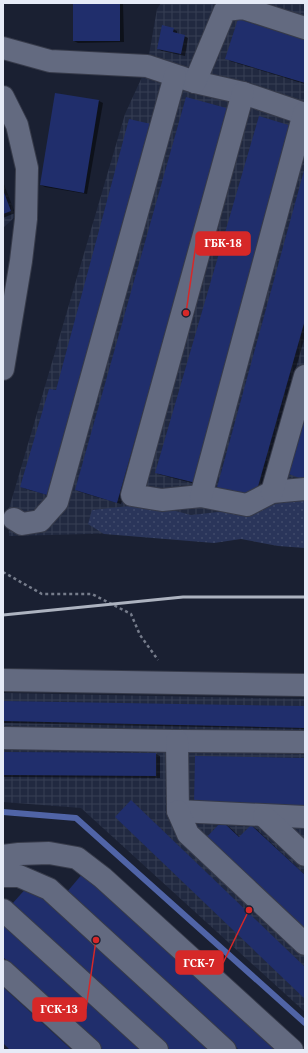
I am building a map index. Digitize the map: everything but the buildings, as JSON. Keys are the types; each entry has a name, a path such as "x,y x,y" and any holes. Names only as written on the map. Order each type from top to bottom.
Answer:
{"street":[{"path":"195,82 225,10 243,8 305,28"},
{"path":"3,48 50,61 147,66 175,76 243,94 304,114 201,496"},
{"path":"14,519 22,524 40,521 57,502 175,76"},
{"path":"243,94 132,495 162,500 201,496 247,505 272,492 305,489"},
{"path":"3,97 18,125 26,168 26,219 21,261 3,369"},
{"path":"272,492 305,376"},
{"path":"3,680 305,686"},
{"path":"3,738 305,742"},
{"path":"177,741 178,811 188,834 305,944"},
{"path":"178,811 305,817"},
{"path":"264,816 305,855"},
{"path":"3,856 49,852 77,858 103,878 292,1050"},
{"path":"3,876 19,876 49,889 225,1050"},
{"path":"3,910 157,1050"},
{"path":"3,971 90,1050"}],"path":[{"path":"3,572 42,594 92,594 131,614 140,635 172,683"}],"shaded area":[{"path":"161,3 305,3 305,512 127,533 9,536 8,512 125,114 147,66 157,9"},
{"path":"3,183 16,216 3,228"},
{"path":"291,500 305,500 305,548 278,546 241,539 214,543 104,534 88,524 92,510 153,505 191,515 264,507"},
{"path":"3,693 305,699 305,1012 81,808 3,802"}],"waterway":[{"path":"3,812 76,818 305,1023"}],"railway":[{"path":"3,615 183,597 305,597"}],"place":[{"name":"ГБК-18","path":"186,313"},
{"name":"ГСК-7","path":"249,910"},
{"name":"ГСК-13","path":"96,940"}]}
